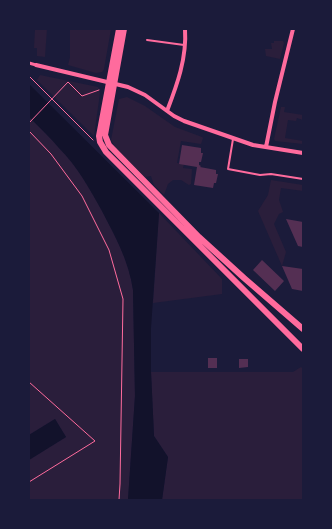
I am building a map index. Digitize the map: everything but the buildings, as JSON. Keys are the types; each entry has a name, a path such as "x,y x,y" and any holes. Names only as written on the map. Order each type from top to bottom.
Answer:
{"main road":[{"path":"112,83 119,29"},
{"path":"124,29 99,136 133,179 303,349"},
{"path":"104,143 112,149 199,237 249,283 303,329"}],"street":[{"path":"167,111 180,72 185,45 185,29"},
{"path":"266,147 275,102 293,29"},
{"path":"29,63 128,87 184,121 233,138 266,147 303,154"}],"lane":[{"path":"146,40 185,45"},
{"path":"233,138 228,169 260,175 271,174 303,179"}],"path":[{"path":"29,76 94,141"},
{"path":"29,122 68,82 82,96 99,90"},
{"path":"29,131 51,154 82,196 109,250 123,300 119,500"},
{"path":"29,382 96,441 29,482"}],"shaded area":[{"path":"35,29 47,29 45,57 37,56 37,48 34,48"},
{"path":"70,29 111,29 104,69 102,72 96,73 68,65 70,57"},
{"path":"274,41 283,41 284,43 280,59 266,56 265,49 272,49 271,43 274,43"},
{"path":"40,75 98,87 100,93 94,136 37,80"},
{"path":"29,84 159,213 151,328 151,372 154,436 168,457 162,500 128,500 135,396 133,290 128,269 112,230 83,178 66,155 29,117"},
{"path":"127,97 145,106 175,127 203,138 201,144 181,141 177,163 184,164 183,168 192,169 191,184 189,185 181,180 173,180 168,184 164,195 154,185 151,176 145,177 115,147 111,140 119,99"},
{"path":"281,107 285,107 284,112 303,115 303,120 297,118 296,121 288,120 285,138 303,141 303,144 275,141 274,139"},
{"path":"29,117 66,155 83,178 116,239 125,259 131,279 133,290 135,396 128,500 29,500 29,460 66,437 55,419 29,435"},
{"path":"271,180 303,185 303,191 281,188 279,200 283,212 279,214 274,224 286,252 282,266 258,211 268,195"},
{"path":"159,213 222,279 222,294 153,303"},
{"path":"301,367 303,369 303,500 162,500 168,457 154,436 151,372 293,372"},
{"path":"55,419 66,437 29,460 29,435"}]}
